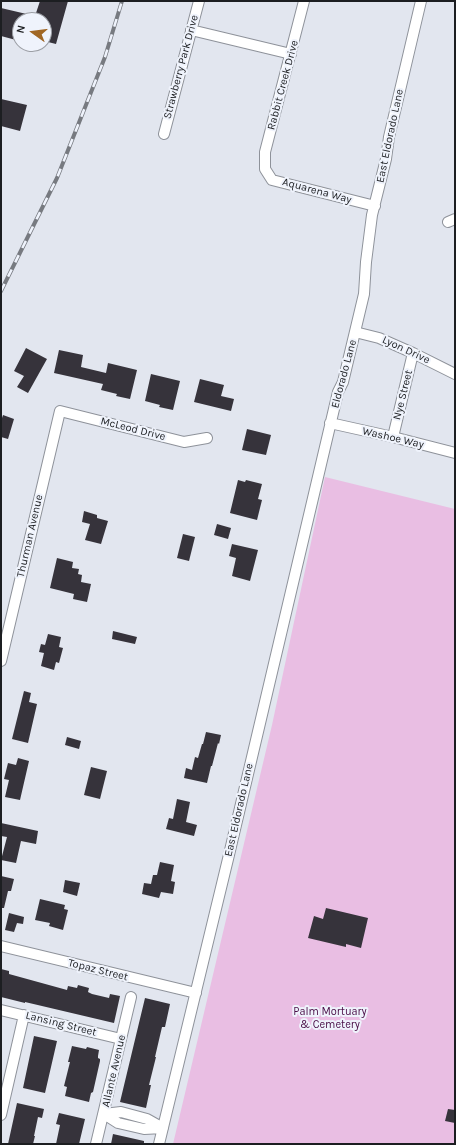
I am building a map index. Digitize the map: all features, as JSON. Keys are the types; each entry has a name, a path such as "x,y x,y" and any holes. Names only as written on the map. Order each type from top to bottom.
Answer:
{"street":[{"name":"Strawberry Park Drive","path":"164,134 198,1"},
{"name":"Rabbit Creek Drive","path":"265,169 265,152 304,1"},
{"name":"East Eldorado Lane","path":"366,272 372,215 421,1"},
{"path":"191,30 291,54"},
{"name":"Aquarena Way","path":"265,169 272,180 375,206"},
{"name":"Eldorado Lane","path":"318,475 338,392 343,382 364,294 366,272"},
{"name":"Lyon Drive","path":"355,332 379,338 455,374"},
{"name":"Nye Street","path":"393,438 413,353"},
{"name":"McLeod Drive","path":"60,411 184,442 207,438"},
{"name":"Thurman Avenue","path":"1,662 60,411"},
{"name":"Washoe Way","path":"330,424 455,453"},
{"name":"East Eldorado Lane","path":"159,1144 318,475"},
{"name":"Topaz Street","path":"1,946 196,993"},
{"name":"Allante Avenue","path":"96,1144 131,997"},
{"name":"Lansing Street","path":"1,1010 121,1039"},
{"path":"1,1115 24,1015"},
{"path":"104,1114 121,1112 147,1119 163,1128"}],"green space":[{"name":"Palm Mortuary & Cemetery","path":"325,477 455,509 455,1144 173,1144 272,725"}],"building":[{"path":"40,1 68,1 56,44 52,43 52,12 36,12"},
{"path":"1,8 18,12 12,12 12,39 1,36"},
{"path":"1,99 27,105 20,131 1,126"},
{"path":"26,348 47,359 28,393 17,387 24,376 14,371"},
{"path":"59,350 83,355 81,367 106,373 108,363 137,370 130,399 116,396 117,394 101,390 103,384 54,373"},
{"path":"151,374 180,381 173,410 159,407 160,405 145,401"},
{"path":"200,379 224,385 221,396 234,399 231,411 194,402"},
{"path":"3,415 14,419 8,439 1,437 1,421"},
{"path":"247,429 271,435 266,455 242,450"},
{"path":"238,480 245,482 246,480 262,484 258,499 262,500 257,520 230,513"},
{"path":"84,511 97,515 97,518 108,521 101,544 85,540 90,524 82,522"},
{"path":"217,524 231,528 228,539 214,535"},
{"path":"183,534 195,537 189,561 177,558"},
{"path":"232,544 258,550 250,581 232,576 236,558 229,556"},
{"path":"57,558 73,562 72,568 79,569 78,574 82,575 81,582 91,584 87,602 73,599 74,594 50,588"},
{"path":"113,631 137,637 135,644 112,639"},
{"path":"48,634 61,637 59,647 63,648 59,663 56,662 54,670 41,666 44,653 39,652 41,644 45,645"},
{"path":"24,691 31,693 29,702 37,704 28,743 12,739"},
{"path":"206,732 221,735 207,783 184,778 186,768 192,770 195,757 198,758"},
{"path":"67,737 81,741 79,749 65,745"},
{"path":"18,758 29,761 20,800 5,797 9,780 4,779 8,763 16,765"},
{"path":"91,767 107,771 100,799 84,795"},
{"path":"177,799 190,802 186,822 197,825 194,836 166,829 169,818 173,819"},
{"path":"1,823 38,831 36,844 21,841 16,863 1,860 7,837 1,836"},
{"path":"160,862 174,865 171,881 175,882 173,894 161,892 159,898 142,894 144,883 151,884 153,875 157,875"},
{"path":"1,876 14,879 11,891 8,891 4,908 1,908"},
{"path":"65,880 80,883 77,896 63,892"},
{"path":"40,899 65,905 64,909 68,910 63,930 49,926 50,923 35,920"},
{"path":"326,908 368,918 361,948 346,944 346,947 308,938 314,916 323,919"},
{"path":"9,913 24,917 23,924 17,923 14,932 5,930"},
{"path":"1,969 9,971 9,974 67,990 68,986 77,988 78,985 89,988 88,992 92,994 109,998 110,994 120,996 114,1023 1,997"},
{"path":"145,998 170,1004 165,1027 162,1027 155,1057 146,1108 120,1102"},
{"path":"34,1036 57,1041 45,1093 23,1088"},
{"path":"72,1046 86,1049 87,1047 99,1050 98,1058 100,1061 93,1092 91,1093 89,1102 65,1096 67,1087 64,1086"},
{"path":"17,1103 44,1109 42,1118 38,1117 33,1144 8,1144"},
{"path":"448,1109 455,1110 455,1123 445,1121"},
{"path":"59,1113 85,1119 79,1144 56,1144 60,1125 56,1124"},
{"path":"113,1134 144,1141 144,1144 111,1144"}],"railway":[{"path":"1,291 57,178 105,57 122,1"}]}
